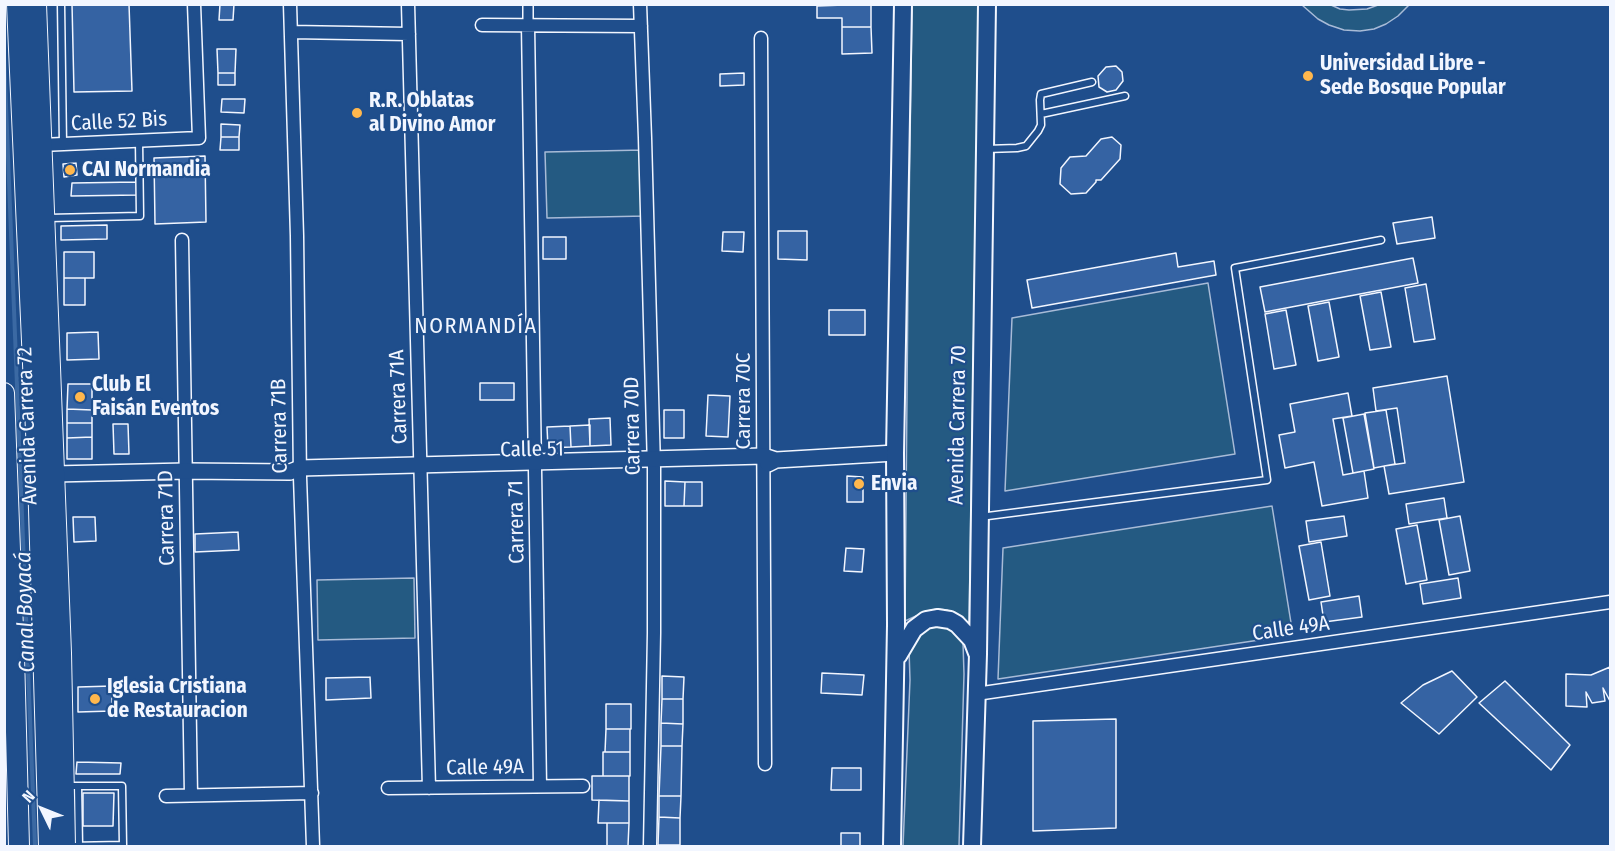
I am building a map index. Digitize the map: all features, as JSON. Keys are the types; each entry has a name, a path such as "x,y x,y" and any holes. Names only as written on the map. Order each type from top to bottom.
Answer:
{"highway":[{"name":"Avenida Carrera 72","path":"17,4 41,550 49,846"},
{"name":"Avenida Carrera 72","path":"36,4 61,653 71,786 70,846"},
{"name":"Avenida Carrera 72","path":"4,393 14,637 19,846"},
{"path":"41,550 56,523"},
{"path":"4,618 14,637"},
{"path":"43,627 61,653"}],"main road":[{"path":"892,846 895,453 903,4"},
{"name":"Avenida Carrera 70","path":"972,846 978,654 987,4"},
{"path":"895,661 914,629 926,620 937,618 950,620 957,624 972,640 978,654"}],"street":[{"name":"Calle 52 Bis","path":"41,145 199,138 194,4"},
{"name":"Carrera 71B","path":"290,4 297,236 297,472 313,846"},
{"name":"Carrera 71A","path":"408,4 429,788"},
{"name":"Carrera 71","path":"528,4 540,786"},
{"name":"Carrera 70D","path":"640,4 654,464 650,846"},
{"path":"482,26 640,26"},
{"path":"291,32 408,34"},
{"name":"Carrera 70C","path":"761,38 768,461 765,764"},
{"name":"Carrera 71D","path":"182,240 191,795"},
{"name":"Calle 51","path":"54,474 186,471 297,472 654,464 768,461 895,453"},
{"name":"Calle 49A","path":"976,694 1611,602"},
{"name":"Calle 49A","path":"388,788 583,786"},
{"path":"166,796 312,794"}],"lane":[{"path":"61,4 63,144"},
{"path":"985,149 1026,146 1041,128 1041,94 1092,82"},
{"path":"1041,114 1125,96"},
{"path":"44,218 140,216 139,141"},
{"path":"980,517 1267,480 1235,268 1381,240"},
{"path":"70,846 123,845 122,786 71,786"}],"shaded area":[{"path":"912,5 979,5 969,624 947,610 937,609 905,621"},
{"path":"1302,5 1331,5 1349,10 1367,9 1378,5 1409,5 1386,24 1360,31 1344,30 1329,25"},
{"path":"644,150 646,216 547,218 545,152"},
{"path":"1208,283 1235,454 1005,491 1012,318"},
{"path":"1272,506 1293,635 998,679 1003,548"},
{"path":"414,578 415,638 318,640 317,580"},
{"path":"943,623 955,630 963,643 959,846 903,846 910,680 909,649 920,632"}],"building":[{"path":"72,4 129,4 132,91 74,92"},
{"path":"220,4 234,4 233,20 219,20"},
{"path":"871,4 871,27 842,27 842,18 817,18 817,6"},
{"path":"842,27 871,27 872,53 842,54"},
{"path":"217,49 236,49 235,73 218,73"},
{"path":"1116,66 1122,72 1123,81 1116,90 1107,92 1099,87 1098,76 1106,67"},
{"path":"218,73 235,73 235,85 218,85"},
{"path":"744,73 744,85 720,86 720,74"},
{"path":"222,99 245,99 244,113 221,112"},
{"path":"221,124 240,125 239,137 221,137"},
{"path":"221,137 239,137 239,150 220,150"},
{"path":"1112,137 1121,145 1120,159 1101,180 1096,180 1086,193 1071,194 1060,184 1061,168 1070,157 1086,156 1101,139"},
{"path":"205,156 206,222 155,224 154,158"},
{"name":"CAI Normandia","path":"76,163 77,175 64,177 63,164"},
{"path":"137,182 138,195 71,196 72,183"},
{"path":"1432,217 1435,238 1397,244 1393,223"},
{"path":"107,225 107,239 61,240 61,226"},
{"path":"778,231 807,231 807,260 778,259"},
{"path":"723,232 744,232 743,252 722,251"},
{"path":"543,237 566,237 566,259 543,259"},
{"path":"64,252 94,252 94,278 64,278"},
{"path":"1176,253 1178,267 1214,261 1216,275 1032,308 1027,280"},
{"path":"1413,258 1418,283 1265,312 1260,287"},
{"path":"64,278 85,278 85,305 64,305"},
{"path":"1426,284 1435,339 1414,342 1405,288"},
{"path":"1381,292 1391,347 1370,350 1360,296"},
{"path":"1329,302 1339,357 1318,361 1308,306"},
{"path":"829,310 865,310 865,335 829,335"},
{"path":"1286,310 1296,365 1274,369 1265,314"},
{"path":"98,332 99,359 67,360 67,333"},
{"path":"1447,376 1464,482 1389,494 1384,466 1405,463 1397,408 1376,411 1373,388"},
{"path":"480,383 514,383 514,400 480,400"},
{"name":"Club El Faisán Eventos","path":"68,384 92,384 92,410 67,409"},
{"path":"1348,393 1352,416 1333,419 1343,475 1364,471 1368,498 1322,506 1314,462 1285,468 1279,435 1295,432 1290,404"},
{"path":"708,395 730,396 728,437 706,436"},
{"path":"67,409 92,410 92,423 67,423"},
{"path":"664,410 684,410 684,438 664,438"},
{"path":"1386,410 1395,464 1374,468 1365,413"},
{"path":"1364,414 1374,469 1353,473 1343,418"},
{"path":"610,418 611,445 590,446 589,419"},
{"path":"67,423 92,423 92,437 67,438"},
{"path":"113,424 128,424 129,454 114,454"},
{"path":"590,425 590,446 571,447 570,426"},
{"path":"570,426 571,447 548,448 547,427"},
{"path":"92,437 92,459 67,459 67,438"},
{"path":"847,476 863,477 863,502 847,502"},
{"path":"665,481 685,482 684,506 665,506"},
{"path":"685,482 702,482 702,506 684,506"},
{"path":"1444,498 1447,518 1409,524 1406,504"},
{"path":"1344,516 1347,536 1309,542 1306,521"},
{"path":"1460,516 1470,571 1449,575 1439,520"},
{"path":"73,517 95,517 96,541 74,542"},
{"path":"1417,525 1427,580 1406,584 1396,529"},
{"path":"238,532 239,550 195,552 195,534"},
{"path":"1321,542 1330,596 1309,600 1299,546"},
{"path":"846,548 864,549 862,572 844,571"},
{"path":"1458,578 1461,598 1423,604 1420,584"},
{"path":"1359,596 1362,617 1324,622 1321,602"},
{"path":"1610,667 1610,701 1603,688 1605,701 1592,703 1586,692 1587,707 1566,706 1566,674 1591,675"},
{"path":"1452,671 1477,697 1439,734 1401,703 1423,685"},
{"path":"822,673 864,675 862,695 821,693"},
{"path":"662,676 684,677 683,699 662,699"},
{"path":"370,677 371,698 326,700 326,678"},
{"path":"1505,681 1570,745 1551,770 1479,703"},
{"name":"Iglesia Cristiana de Restauracion","path":"112,686 112,711 78,712 78,687"},
{"path":"662,699 683,699 683,724 661,723"},
{"path":"606,704 631,704 631,729 606,729"},
{"path":"1116,719 1116,828 1033,831 1033,721"},
{"path":"661,723 683,724 682,746 661,746"},
{"path":"606,729 630,729 630,752 605,752"},
{"path":"661,746 682,746 681,796 659,796"},
{"path":"603,752 630,752 630,776 603,776"},
{"path":"77,762 121,763 120,774 76,774"},
{"path":"832,768 861,768 861,790 831,790"},
{"path":"592,776 629,776 629,801 592,800"},
{"path":"83,793 114,793 113,826 83,826"},
{"path":"659,796 681,796 680,818 659,817"},
{"path":"599,800 629,801 629,823 598,823"},
{"path":"659,817 680,818 680,845 658,845"},
{"path":"607,823 629,823 628,846 607,846"},
{"path":"841,833 860,833 860,846 841,846"}],"waterway":[{"name":"Canal Boyacá","path":"4,54 35,846"}],"place":[{"name":"Universidad Libre - Sede Bosque Popular","path":"1308,76"},
{"name":"R.R. Oblatas al Divino Amor","path":"357,113"},
{"name":"CAI Normandia","path":"70,170"},
{"name":"Club El Faisán Eventos","path":"80,397"},
{"name":"Envia","path":"859,484"},
{"name":"Iglesia Cristiana de Restauracion","path":"95,699"}],"district":[{"name":"NORMANDÍA","path":"476,327"}]}
